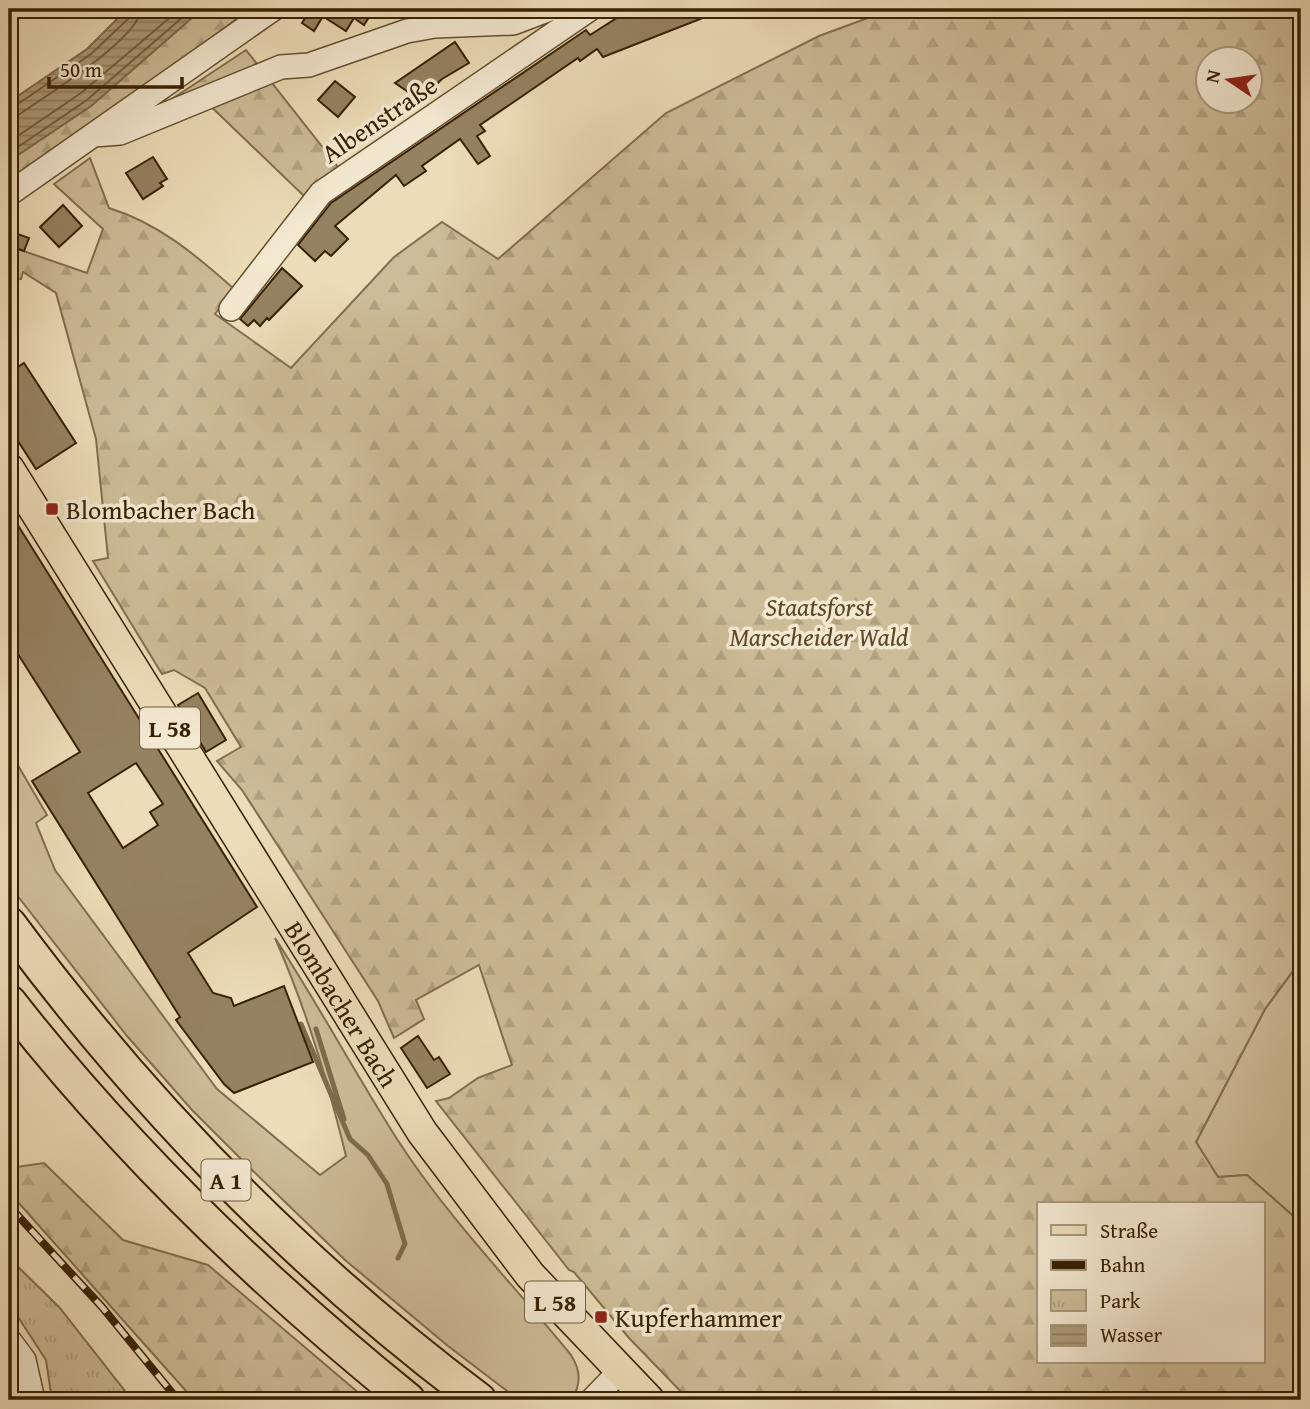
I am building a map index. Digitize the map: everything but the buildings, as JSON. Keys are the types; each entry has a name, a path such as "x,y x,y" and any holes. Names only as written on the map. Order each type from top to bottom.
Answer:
{"highway":[{"name":"A 1","path":"9,924 130,1077 242,1197 315,1267 479,1400"},
{"name":"A 1","path":"9,1002 95,1103 221,1238 290,1302 408,1400"}],"main road":[{"name":"Blombacher Bach","path":"9,469 422,1132 530,1275 649,1400"}],"street":[{"path":"9,194 273,9"},
{"path":"94,135 120,133 281,67 309,65 407,31 435,26 513,23 550,9"},
{"name":"Albenstraße","path":"231,310 321,193 590,9"},
{"path":"9,1340 24,1360 33,1400"},
{"path":"592,1400 620,1372"}],"green space":[{"path":"202,9 250,9 106,116 9,183 9,161 91,106"},
{"name":"Staatsforst Marscheider Wald","path":"892,9 1301,9 1301,960 1265,1009 1196,1142 1218,1177 1247,1175 1301,1223 1301,1400 689,1400 629,1338 574,1272 569,1270 436,1101 449,1098 478,1078 512,1065 479,965 416,1000 424,1019 394,1038 378,1001 242,790 217,761 241,747 205,688 174,670 162,674 93,561 108,558 96,439 56,293 23,272 21,279 9,277 9,246 87,273 103,229 54,184 90,158 109,208 160,231 220,276 234,289 215,314 291,368 394,257 442,222 498,259 666,113 819,36"},
{"path":"246,50 342,172 304,196 198,94 137,122"},
{"path":"9,750 47,815 36,823 55,870 217,1089 320,1175 346,1156 315,1045 275,938 416,1168 571,1355 579,1377 572,1400 519,1400 448,1346 345,1260 192,1110 127,1036 9,885"},
{"path":"1301,960 1301,1223 1247,1175 1218,1177 1196,1142 1265,1009"},
{"path":"44,1163 123,1240 208,1265 367,1400 194,1400 9,1192 9,1168"},
{"path":"9,1258 59,1307 132,1400 52,1400 46,1360 9,1303"}],"water":[{"path":"127,9 202,9 91,106 9,161 9,102 87,49"}],"waterway":[{"path":"301,1024 350,1139 368,1155 387,1184 405,1244 398,1258"},
{"path":"316,1029 344,1119"}],"railway":[{"path":"9,1206 102,1307 178,1400"}],"place":[{"name":"Blombacher Bach","path":"52,509"},
{"name":"Kupferhammer","path":"601,1317"}]}
